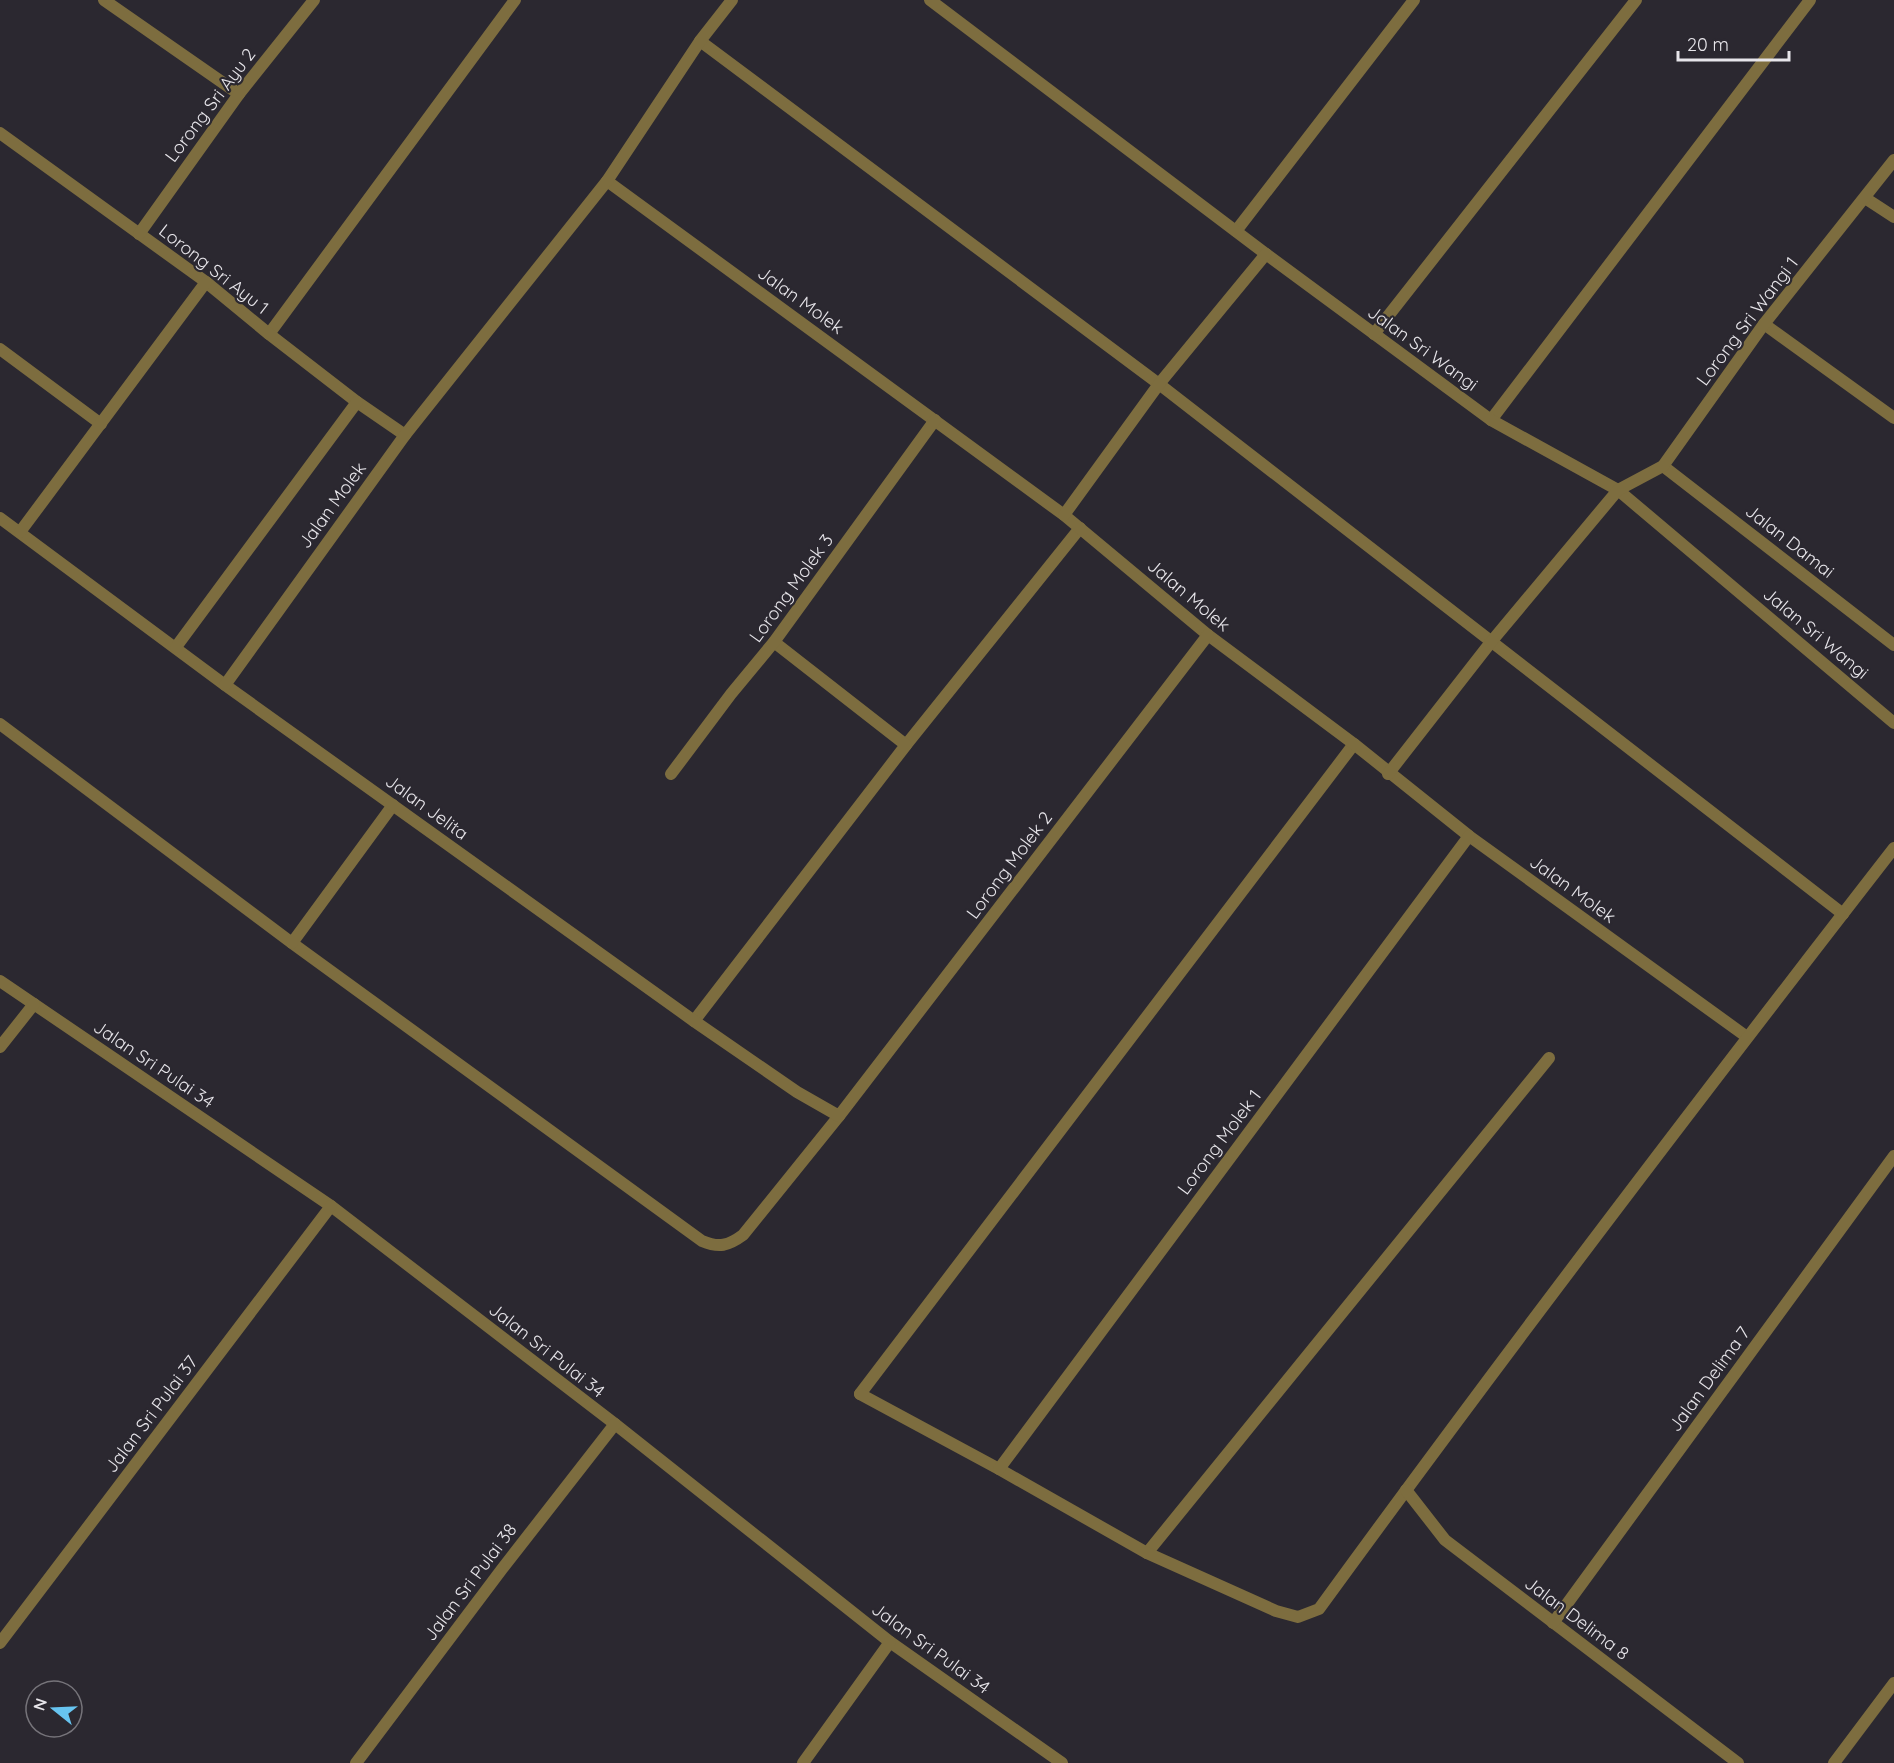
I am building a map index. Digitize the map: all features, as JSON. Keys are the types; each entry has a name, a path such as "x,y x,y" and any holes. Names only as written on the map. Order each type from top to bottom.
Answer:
{"street":[{"path":"104,0 238,94"},
{"name":"Lorong Sri Ayu 2","path":"139,234 238,94 314,0"},
{"path":"269,334 515,0"},
{"name":"Jalan Molek","path":"225,684 405,435 607,181 700,41 732,0"},
{"path":"1236,231 1414,0"},
{"path":"1374,334 1636,0"},
{"path":"1491,420 1810,0"},
{"name":"Jalan Sri Wangi","path":"937,2 1266,254 1491,420 1618,490 1894,723"},
{"path":"700,41 1158,384 1843,914"},
{"name":"Lorong Sri Ayu 1","path":"0,133 206,282 357,402 405,435"},
{"name":"Lorong Sri Wangi 1","path":"1618,490 1663,466 1764,324 1894,160"},
{"name":"Jalan Molek","path":"607,181 1064,515 1208,635 1354,744 1388,774 1469,836 1748,1036"},
{"path":"1865,198 1894,217"},
{"path":"1064,515 1158,384 1266,254"},
{"path":"20,532 206,282"},
{"path":"1764,324 1894,418"},
{"path":"0,349 101,424"},
{"path":"176,647 357,402"},
{"name":"Lorong Molek 3","path":"671,774 731,694 774,642 935,420"},
{"name":"Jalan Damai","path":"1663,466 1894,645"},
{"path":"1388,774 1491,642 1618,490"},
{"name":"Jalan Jelita","path":"0,518 393,806 694,1021 797,1092 839,1116"},
{"path":"694,1021 906,745 1080,528"},
{"name":"Lorong Molek 2","path":"292,943 702,1241 716,1246 731,1244 743,1235 839,1116 1208,635"},
{"path":"774,642 906,745"},
{"path":"0,724 292,943 393,806"},
{"path":"1354,744 860,1394 1147,1552 1276,1611 1298,1617 1319,1609 1748,1036 1894,848"},
{"name":"Lorong Molek 1","path":"999,1469 1469,836"},
{"name":"Jalan Sri Pulai 34","path":"0,981 331,1206 615,1424 890,1642 1062,1763"},
{"path":"0,1047 34,1004"},
{"path":"1147,1552 1549,1058"},
{"name":"Jalan Delima 7","path":"1553,1623 1889,1173 1894,1156"},
{"name":"Jalan Sri Pulai 37","path":"0,1643 331,1206"},
{"name":"Jalan Sri Pulai 38","path":"356,1763 615,1424"},
{"name":"Jalan Delima 8","path":"1406,1490 1445,1540 1738,1763"},
{"path":"803,1763 890,1642"},
{"path":"1834,1763 1894,1683"}]}
